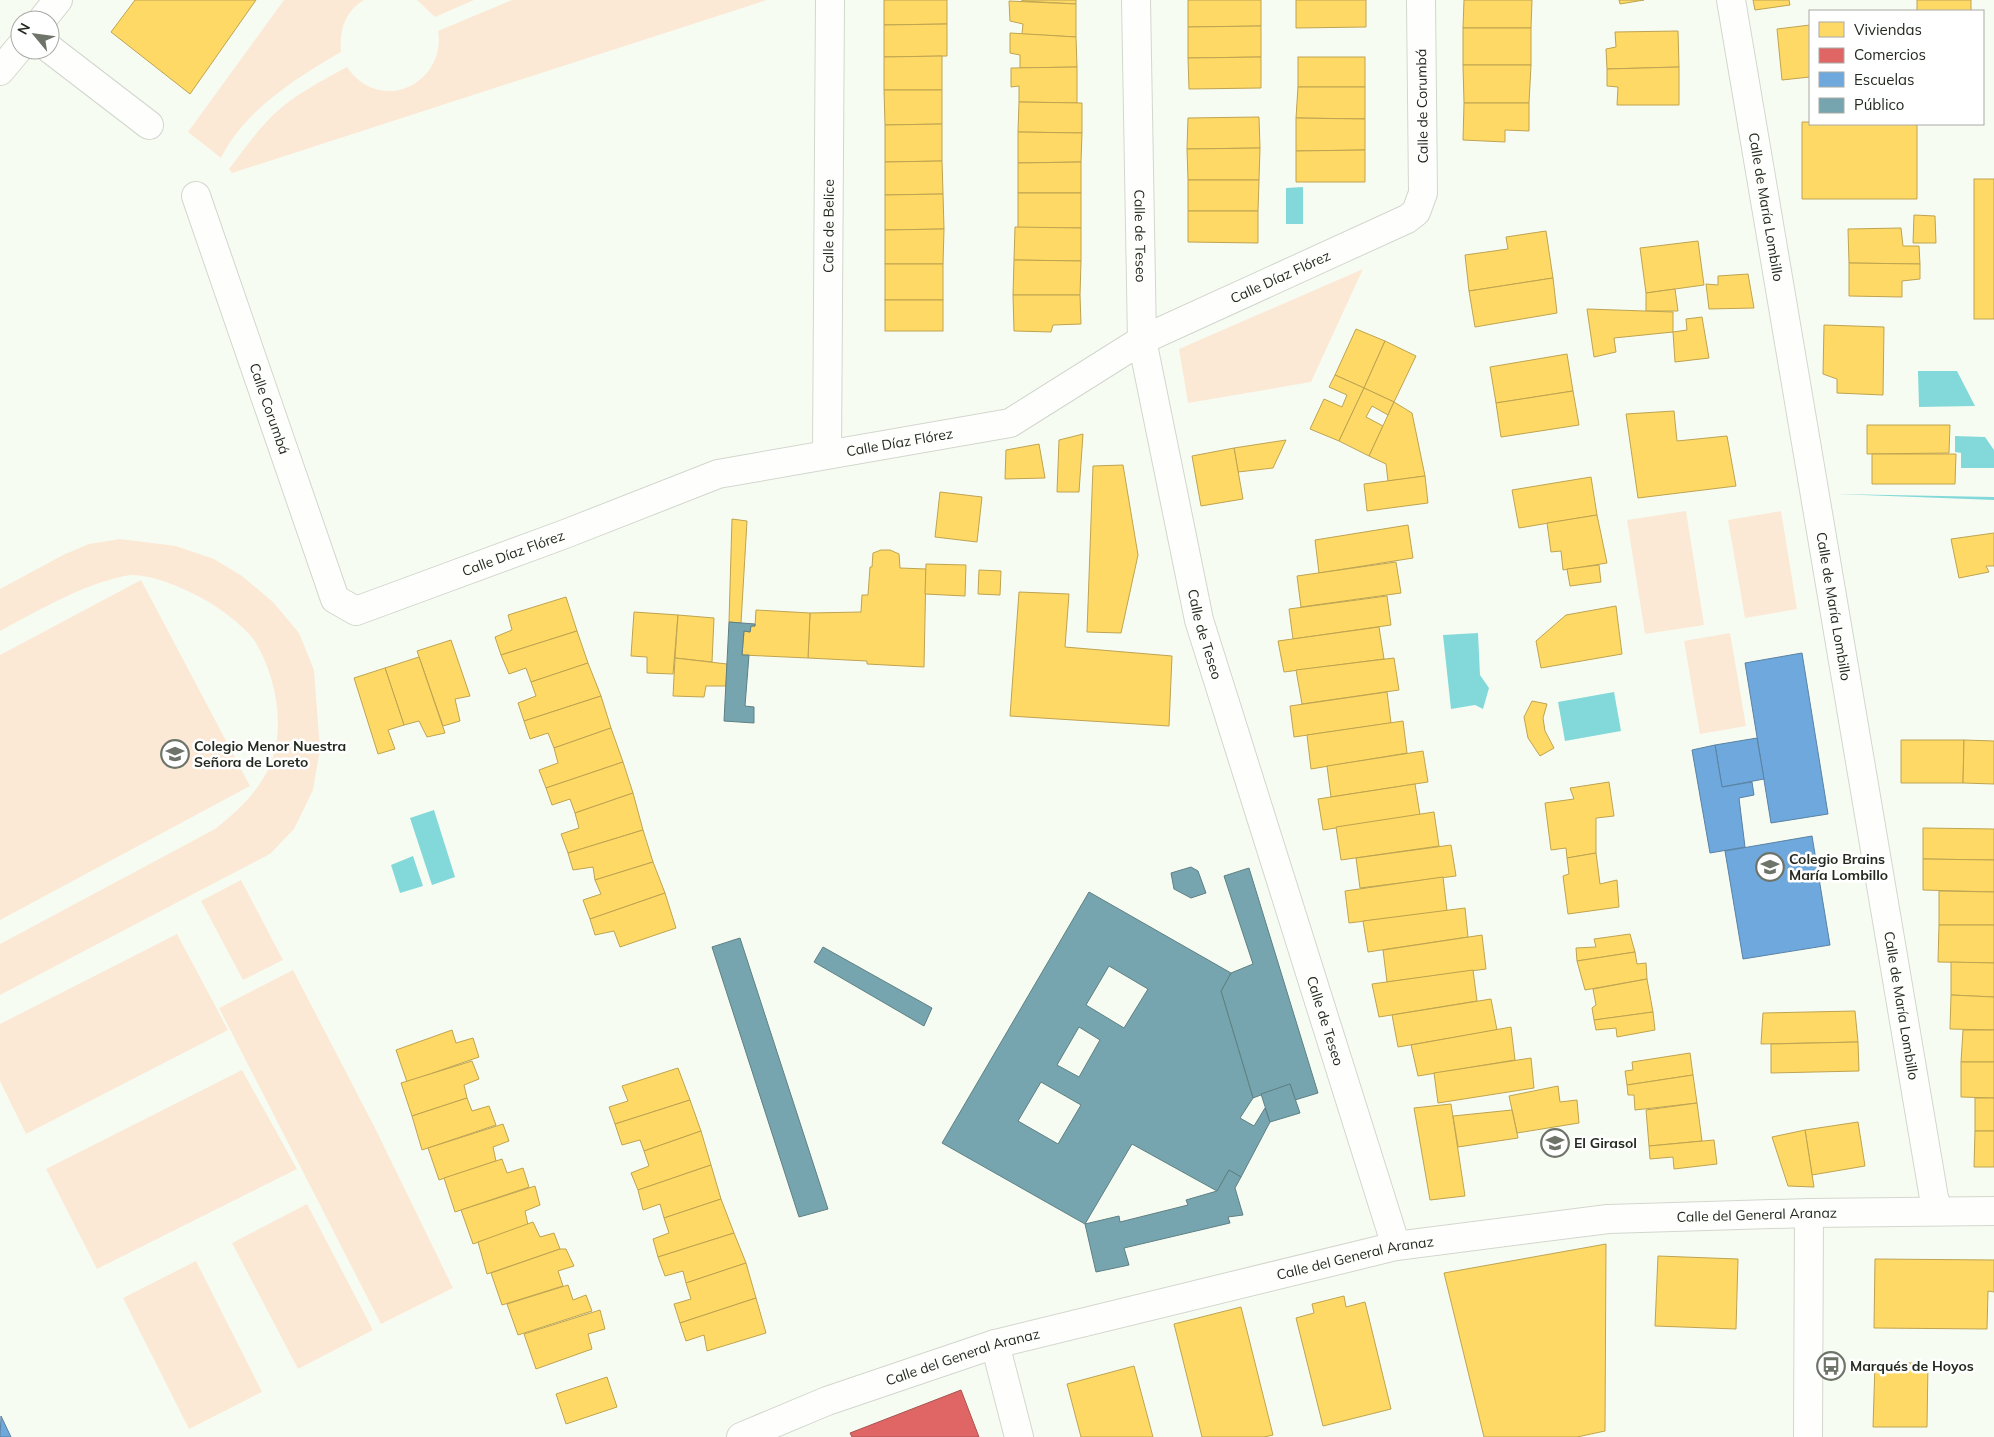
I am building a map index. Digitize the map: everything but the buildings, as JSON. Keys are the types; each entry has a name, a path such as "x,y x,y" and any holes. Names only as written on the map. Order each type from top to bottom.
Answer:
{"street":[{"path":"50,10 58,0"},
{"name":"Calle de Belice","path":"827,454 830,0"},
{"name":"Calle de Teseo","path":"1136,0 1142,340 1199,620 1396,1246"},
{"name":"Calle de Corumbá","path":"1416,212 1423,193 1422,0"},
{"name":"Calle de María Lombillo","path":"1732,0 1934,1198 1939,1211"},
{"path":"60,57 149,125"},
{"path":"0,71 10,59"},
{"name":"Calle Corumbá","path":"196,196 335,599 356,611"},
{"name":"Calle Díaz Flórez","path":"356,611 565,534 718,474 1010,423 1142,340 1407,219 1416,212"},
{"name":"Calle del General Aranaz","path":"741,1437 827,1401 995,1344 1396,1246 1608,1219 1809,1213 1994,1211"},
{"path":"1808,1437 1809,1213"},
{"path":"995,1344 1019,1437"}],"shaded area":[{"path":"284,0 364,0 352,10 345,22 342,29 341,52 290,84 258,110 231,141 221,158 188,132"},
{"path":"417,0 474,0 435,17"},
{"path":"512,0 767,0 232,173 229,169 257,132 273,115 311,87 347,67 357,78 370,87 384,91 410,86 421,79 436,58 439,45 438,31"},
{"path":"1363,269 1311,382 1188,403 1179,349"},
{"path":"1686,511 1704,625 1645,634 1627,520"},
{"path":"1781,511 1797,609 1745,618 1728,520"},
{"path":"120,539 176,546 214,559 242,576 273,602 299,633 314,670 320,749 313,790 294,829 270,854 0,995 0,944 215,829 254,792 264,777 276,745 278,727 275,692 264,658 256,643 227,614 181,588 161,580 141,576 119,577 73,593 0,631 0,589 63,555 89,544"},
{"path":"141,580 250,786 0,920 0,655"},
{"path":"1730,633 1746,726 1700,734 1684,641"},
{"path":"241,880 283,960 243,980 201,901"},
{"path":"177,934 228,1030 26,1134 0,1081 0,1024"},
{"path":"293,970 375,1128 453,1288 381,1324 219,1008"},
{"path":"242,1070 297,1169 97,1269 46,1169"},
{"path":"307,1204 373,1330 298,1369 232,1243"},
{"path":"196,1261 262,1392 189,1429 123,1298"}],"water":[{"path":"1303,187 1303,224 1286,224 1286,188"},
{"path":"1918,371 1957,371 1975,406 1919,407"},
{"path":"1955,436 1985,437 1994,450 1994,468 1961,468 1961,453 1955,452"},
{"path":"1836,494 1994,497 1994,500"},
{"path":"1478,633 1480,675 1489,688 1483,709 1475,705 1451,709 1443,635"},
{"path":"1614,692 1621,731 1565,741 1558,702"},
{"path":"434,810 455,877 432,885 410,818"},
{"path":"413,856 423,886 400,893 391,865"}],"place":[{"name":"Colegio Menor Nuestra Señora de Loreto","path":"175,754"},
{"name":"Colegio Brains María Lombillo","path":"1770,867"},
{"name":"El Girasol","path":"1555,1143"},
{"name":"Marqués de Hoyos","path":"1831,1366"}]}
